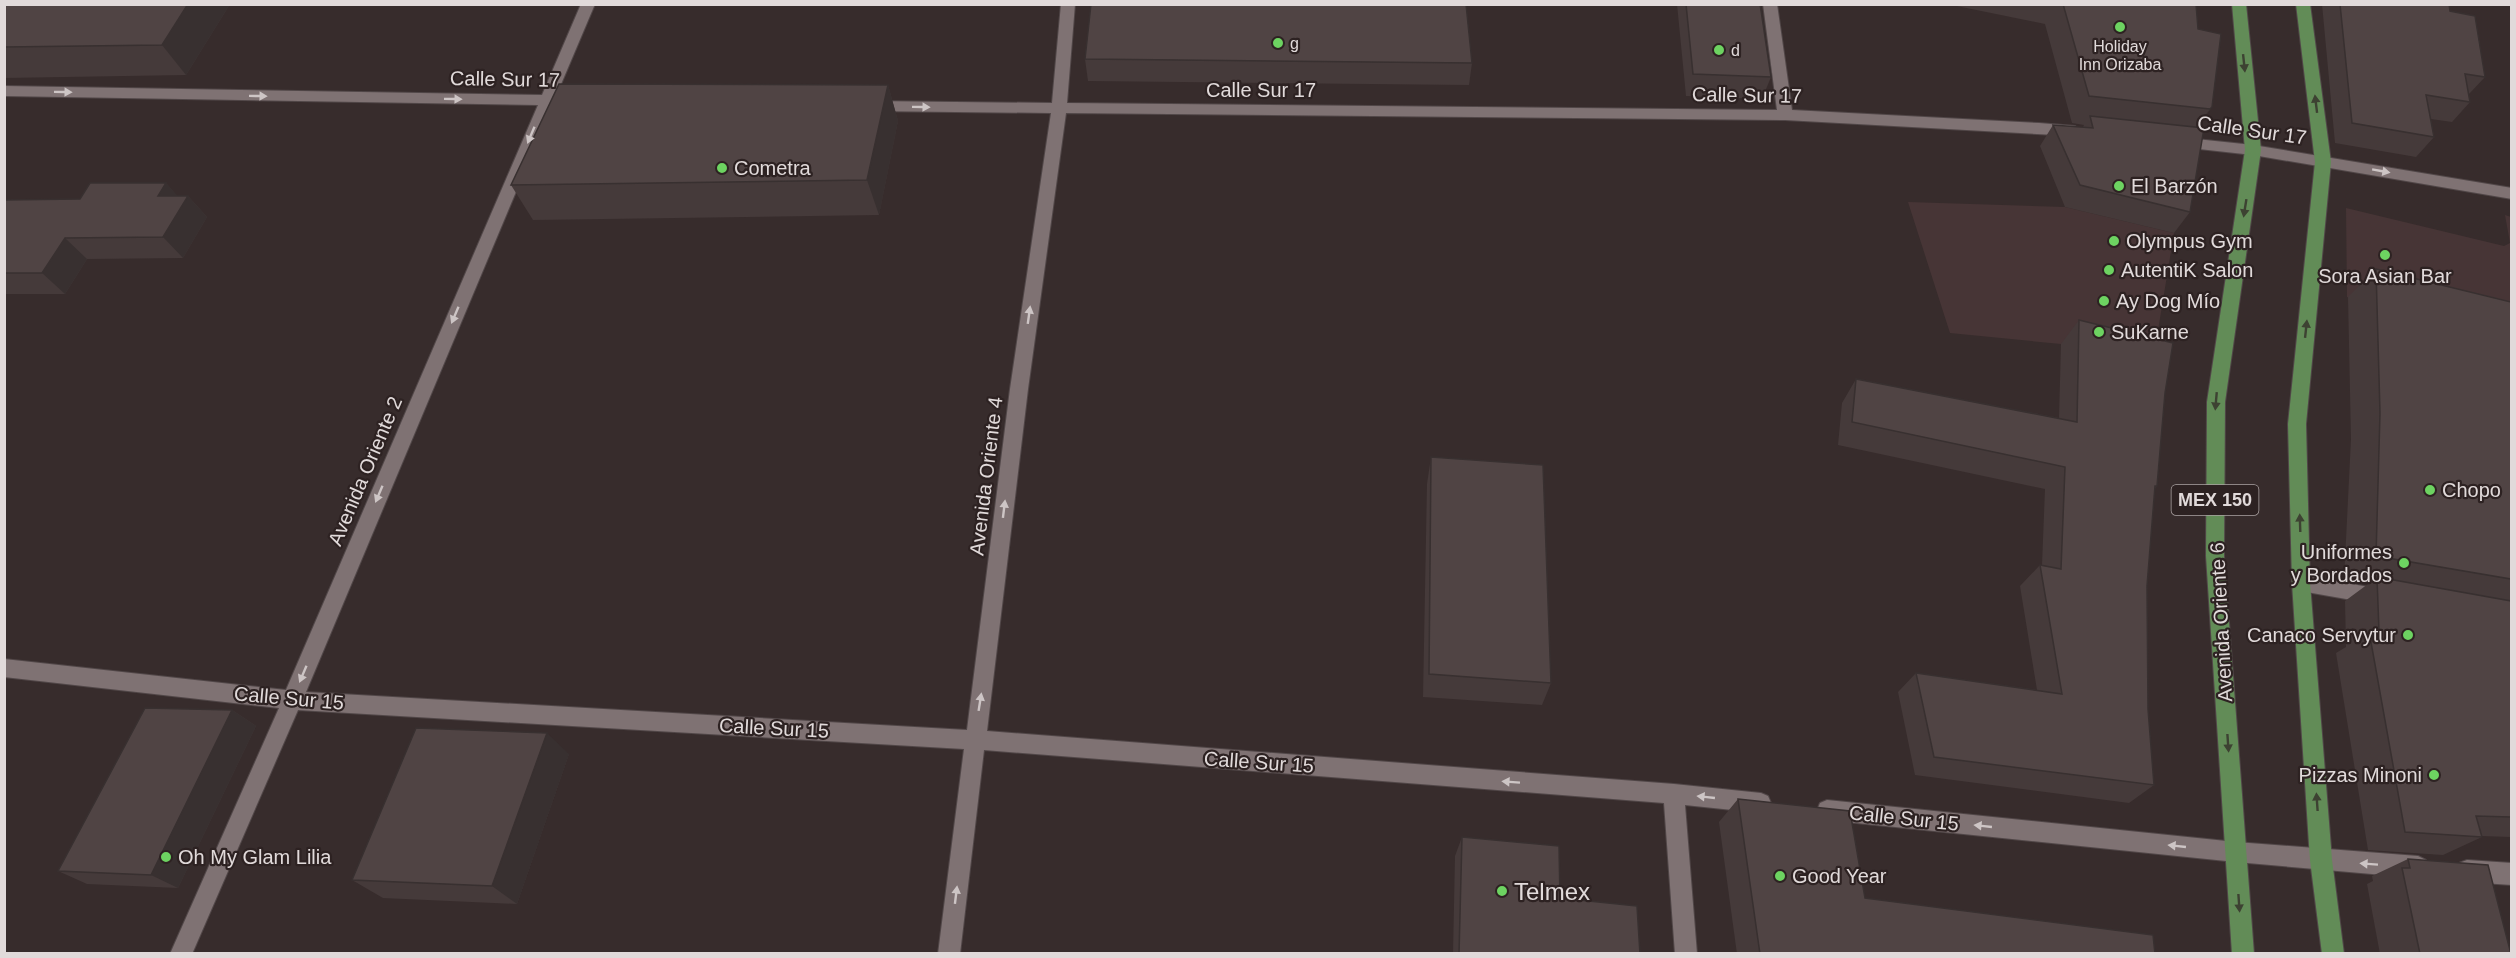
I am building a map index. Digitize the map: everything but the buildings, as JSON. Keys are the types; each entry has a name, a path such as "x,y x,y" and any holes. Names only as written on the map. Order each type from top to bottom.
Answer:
{"main road":[{"name":"Avenida Oriente 6","path":"2238,4 2253,150 2216,402 2215,556 2243,954"},
{"path":"2303,4 2323,162 2297,424 2301,583 2321,860 2333,954"}],"street":[{"name":"Avenida Oriente 2","path":"181,954 292,700 588,4"},
{"name":"Avenida Oriente 4","path":"949,954 1019,389 1059,110 1068,4"},
{"path":"1770,4 1785,116"},
{"name":"Calle Sur 17","path":"4,92 594,101"},
{"name":"Calle Sur 17","path":"856,106 1059,110 1785,116 1888,122 2001,124 2094,132"},
{"name":"Calle Sur 17","path":"2162,140 2253,150 2511,194"},
{"path":"2301,583 2395,599"},
{"name":"Calle Sur 15","path":"4,668 292,700 974,740 1674,794 1779,805"},
{"path":"1674,794 1686,954"},
{"name":"Calle Sur 15","path":"1803,807 2235,852 2511,874"}],"shaded area":[{"path":"1908,202 2065,207 2174,233 2152,367 2061,344 1950,333"},
{"path":"2346,208 2504,246 2510,243 2505,215 2511,217 2511,337 2347,297"}],"place":[{"name":"Holiday Inn Orizaba","path":"2120,27"},
{"name":"g","path":"1278,43"},
{"name":"d","path":"1719,50"},
{"name":"Cometra","path":"722,168"},
{"name":"El Barzón","path":"2119,186"},
{"name":"Olympus Gym","path":"2114,241"},
{"name":"Sora Asian Bar","path":"2385,255"},
{"name":"AutentiK Salon","path":"2109,270"},
{"name":"Ay Dog Mío","path":"2104,301"},
{"name":"SuKarne","path":"2099,332"},
{"name":"Chopo","path":"2430,490"},
{"name":"Uniformes y Bordados","path":"2404,563"},
{"name":"Canaco Servytur","path":"2408,635"},
{"name":"Pizzas Minoni","path":"2434,775"},
{"name":"Oh My Glam Lilia","path":"166,857"},
{"name":"Good Year","path":"1780,876"},
{"name":"Telmex","path":"1502,891"}]}
